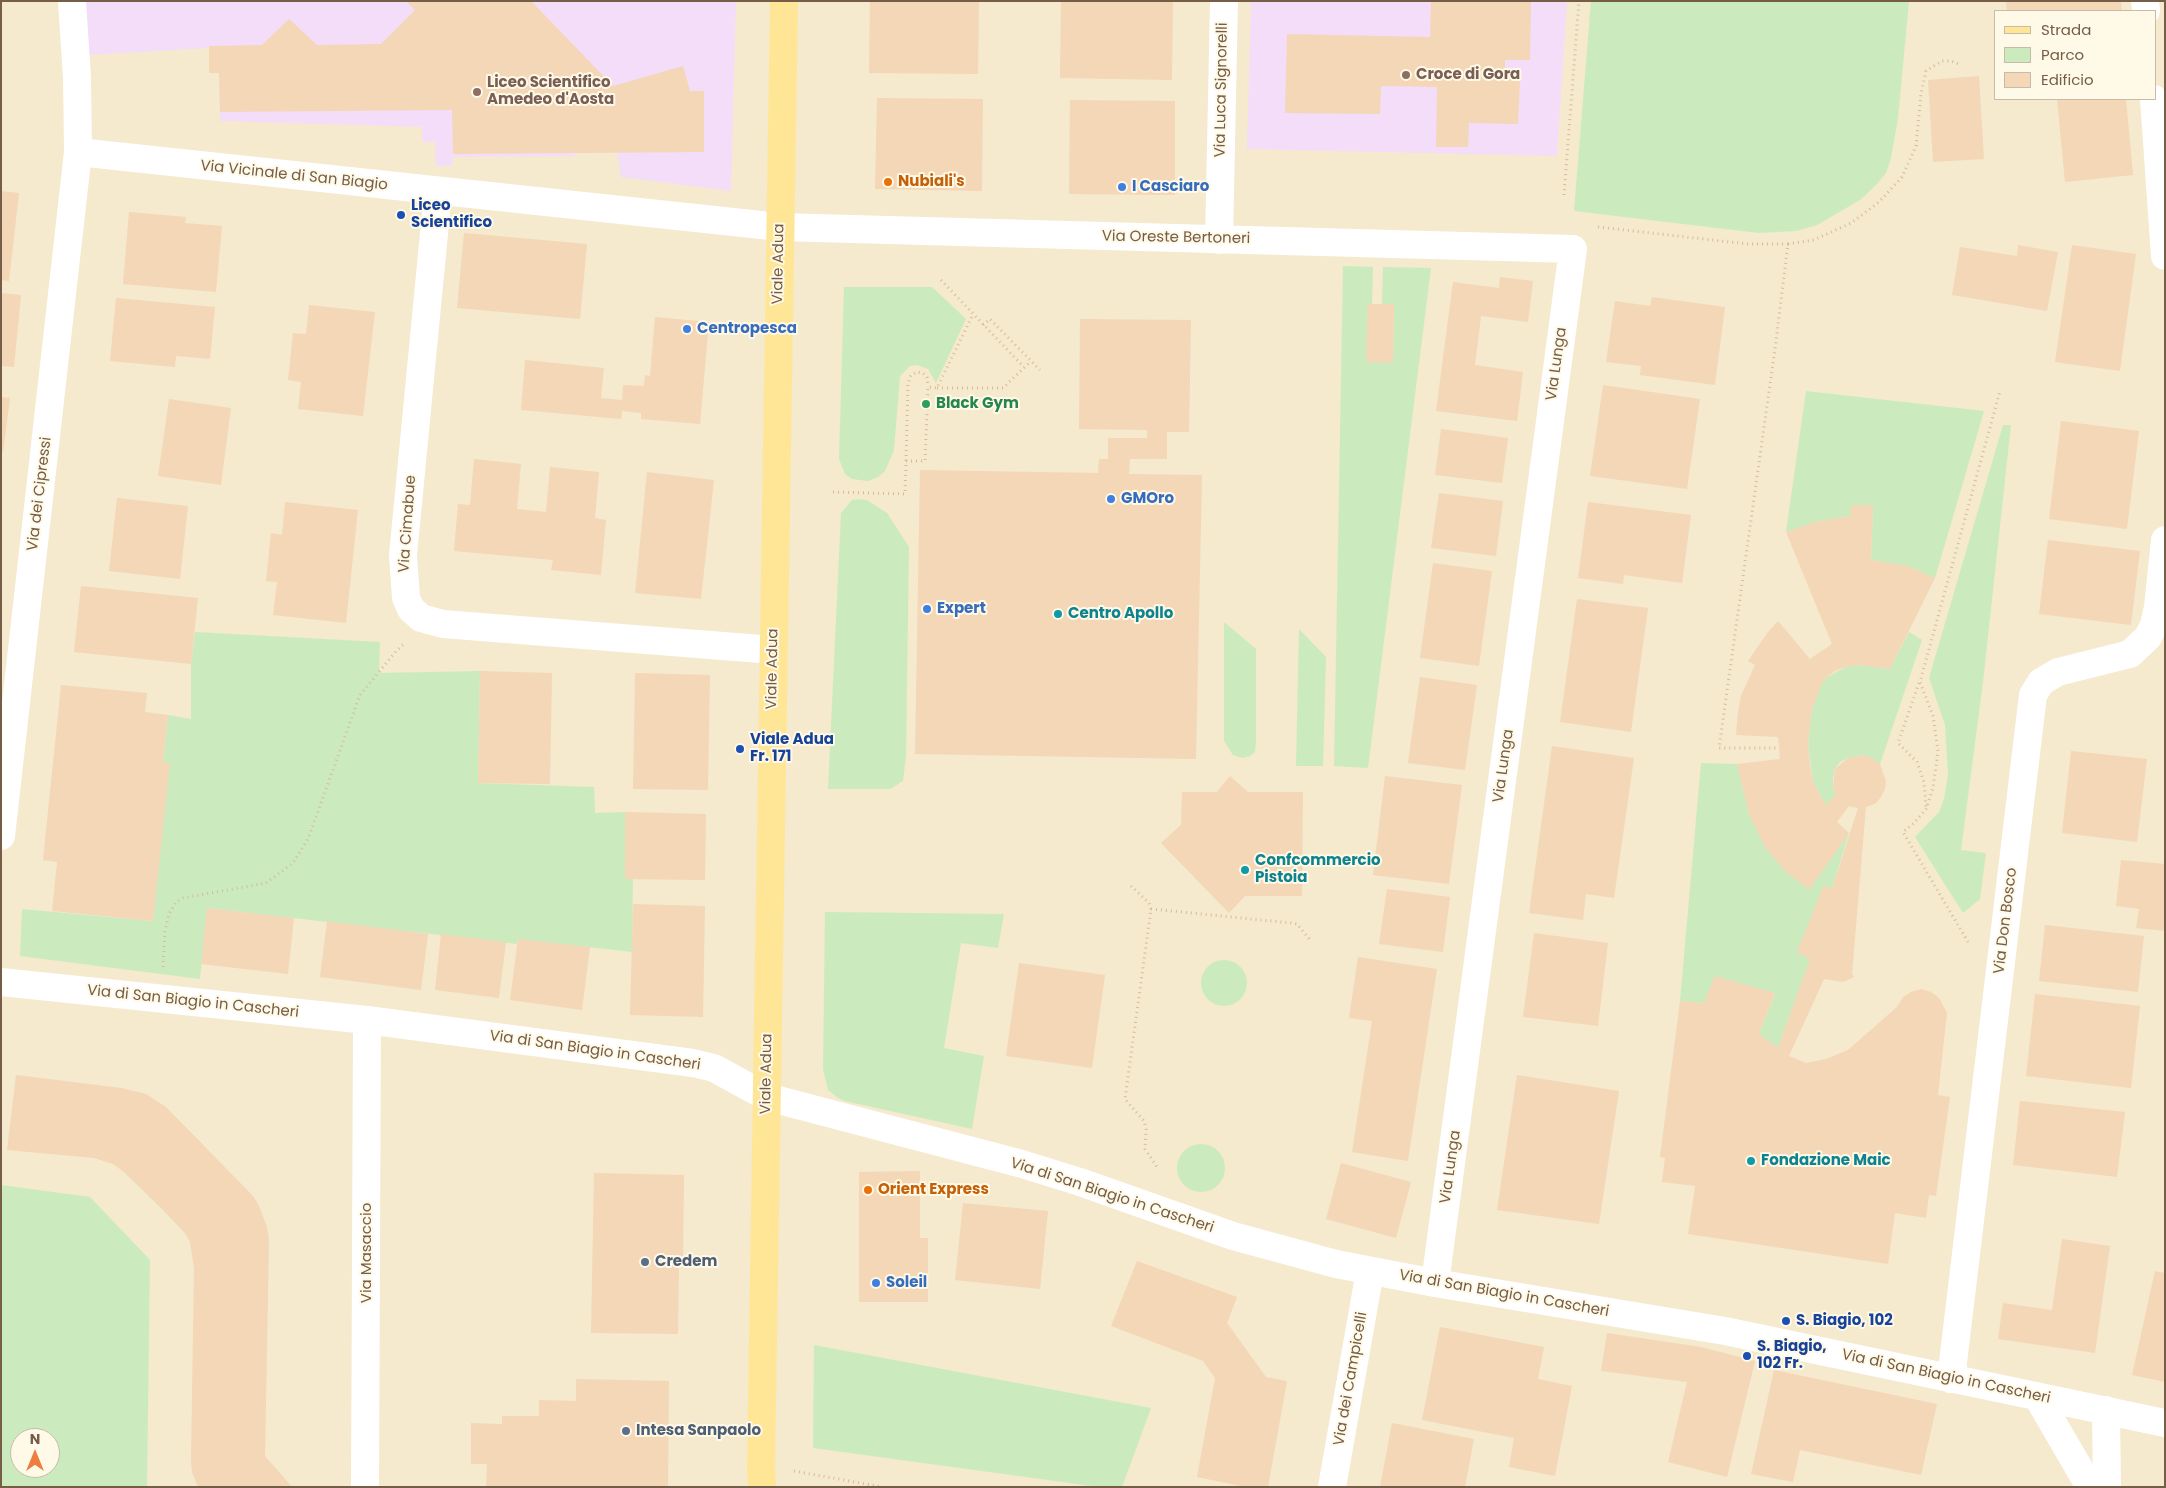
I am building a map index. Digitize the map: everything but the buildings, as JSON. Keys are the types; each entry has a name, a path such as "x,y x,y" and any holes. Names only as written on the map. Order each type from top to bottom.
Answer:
{"main road":[{"name":"Viale Adua","path":"762,1476 784,1"}],"street":[{"path":"72,1 77,78 78,152"},
{"name":"Via Luca Signorelli","path":"1219,240 1224,1"},
{"path":"2154,100 2165,256"},
{"name":"Via Vicinale di San Biagio","path":"78,152 438,192 780,227"},
{"name":"Via dei Cipressi","path":"1,836 78,152"},
{"name":"Via Cimabue","path":"438,192 404,555 406,598 411,609 421,618 431,622 774,650"},
{"name":"Via Oreste Bertoneri","path":"780,227 1573,249"},
{"name":"Via Lunga","path":"1436,1283 1573,249"},
{"name":"Via Don Bosco","path":"1952,1379 2033,695 2042,682 2058,672 2130,654 2148,637 2154,625 2158,607 2165,540"},
{"name":"Via di San Biagio in Cascheri","path":"1,982 368,1020 693,1063 714,1068 767,1098 1022,1164 1080,1182 1233,1236 1336,1264 1436,1283 1725,1331 2165,1423"},
{"name":"Via Masaccio","path":"365,1487 368,1020"},
{"name":"Via dei Campicelli","path":"1332,1487 1370,1271"},
{"path":"2037,1396 2090,1487"},
{"path":"2106,1410 2108,1487"}],"path":[{"path":"1564,195 1579,1"},
{"path":"1595,227 1748,244 1788,244 1814,240 1851,223 1879,202 1902,177 1916,146 1921,94 1926,71 1942,61 1951,61 1959,64"},
{"path":"1779,748 1719,748 1788,244"},
{"path":"941,280 1021,364"},
{"path":"937,388 972,314"},
{"path":"983,325 990,319 1040,370"},
{"path":"928,387 1003,388 1031,361"},
{"path":"833,492 905,494 908,383 911,375 917,372 924,373 927,377 928,387 925,461 906,461"},
{"path":"1926,809 1924,782 1917,762 1898,743 1920,682 2000,391"},
{"path":"161,998 166,931 169,914 176,902 184,898 266,883 278,876 293,863 308,839 360,695 397,650 431,622"},
{"path":"1920,682 1934,716 1938,751 1933,788 1926,809 1903,832 1976,954 2001,957"},
{"path":"1131,886 1149,903 1151,909 1125,1099 1144,1121 1146,1129 1145,1149 1156,1167"},
{"path":"1151,909 1292,922 1297,924 1311,941"},
{"path":"762,1476 882,1487"}],"shaded area":[{"path":"1,1 2165,1 2165,1487 1,1487"},
{"name":"Liceo Scientifico Amedeo d'Aosta","path":"84,1 736,1 731,191 621,177 617,152 575,153 575,156 453,157 452,166 436,166 435,142 422,142 422,127 220,121 219,73 209,73 209,48 88,55"},
{"name":"Croce di Gora","path":"1251,1 1567,1 1557,156 1247,149"}],"green space":[{"path":"1591,1 1909,1 1898,118 1891,158 1886,173 1860,200 1817,225 1796,231 1759,233 1574,211"},
{"path":"1343,266 1373,267 1372,304 1368,304 1367,362 1393,362 1394,305 1382,304 1383,267 1431,268 1368,768 1334,766"},
{"path":"844,287 932,287 966,319 936,383 928,369 917,365 910,366 900,376 894,450 885,471 878,477 868,481 852,479 845,474 839,459"},
{"path":"1806,391 1984,411 1935,578 1907,566 1871,560 1873,505 1851,505 1851,516 1815,522 1786,532"},
{"path":"2003,425 2011,425 1983,682 1961,850 1986,853 1980,899 1963,913 1915,837 1939,812 1944,799 1948,775 1945,725 1929,678"},
{"path":"852,500 867,500 887,513 909,547 906,756 903,781 890,789 828,789 841,513"},
{"path":"1224,622 1256,649 1255,752 1243,758 1233,755 1224,741"},
{"path":"1299,629 1326,657 1323,766 1296,766"},
{"path":"195,632 380,642 379,673 480,671 478,783 594,787 595,813 625,812 625,879 633,879 632,952 518,939 517,944 207,908 200,979 20,956 22,909 153,921 169,763 163,762 168,715 191,719 191,664"},
{"path":"1909,632 1922,640 1880,764 1865,755 1848,758 1840,762 1835,769 1833,778 1833,787 1836,795 1825,805 1813,781 1808,746 1811,712 1821,685 1827,677 1846,667 1859,665 1890,669"},
{"path":"1701,763 1737,764 1749,814 1765,847 1784,870 1809,889 1849,833 1832,889 1824,885 1797,952 1810,959 1778,1048 1759,1034 1775,994 1715,976 1704,1003 1680,1001"},
{"path":"825,912 1004,914 998,948 961,943 944,1048 984,1056 972,1129 845,1101 828,1090 823,1069"},
{"path":"1224,960 1237,964 1243,970 1247,983 1243,996 1237,1002 1224,1006 1211,1002 1205,996 1201,983 1205,970 1211,964"},
{"path":"1201,1144 1210,1146 1218,1151 1223,1159 1225,1168 1223,1177 1218,1185 1210,1190 1201,1192 1192,1190 1184,1185 1179,1177 1177,1168 1179,1159 1184,1151 1192,1146"},
{"path":"1,1185 90,1197 150,1260 147,1487 1,1487"},
{"path":"814,1345 1151,1408 1122,1487 1099,1487 813,1448"}],"place":[{"name":"Croce di Gora","path":"1406,75"},
{"name":"Liceo Scientifico Amedeo d'Aosta","path":"477,92"},
{"name":"Nubiali's","path":"888,182"},
{"name":"I Casciaro","path":"1122,187"},
{"name":"Liceo Scientifico","path":"401,215"},
{"name":"Centropesca","path":"687,329"},
{"name":"Black Gym","path":"926,404"},
{"name":"GMOro","path":"1111,499"},
{"name":"Expert","path":"927,609"},
{"name":"Centro Apollo","path":"1058,614"},
{"name":"Viale Adua Fr. 171","path":"740,749"},
{"name":"Confcommercio Pistoia","path":"1245,870"},
{"name":"Fondazione Maic","path":"1751,1161"},
{"name":"Orient Express","path":"868,1190"},
{"name":"Credem","path":"645,1262"},
{"name":"Soleil","path":"876,1283"},
{"name":"S. Biagio, 102","path":"1786,1321"},
{"name":"S. Biagio, 102 Fr.","path":"1747,1356"},
{"name":"Intesa Sanpaolo","path":"626,1431"}]}
